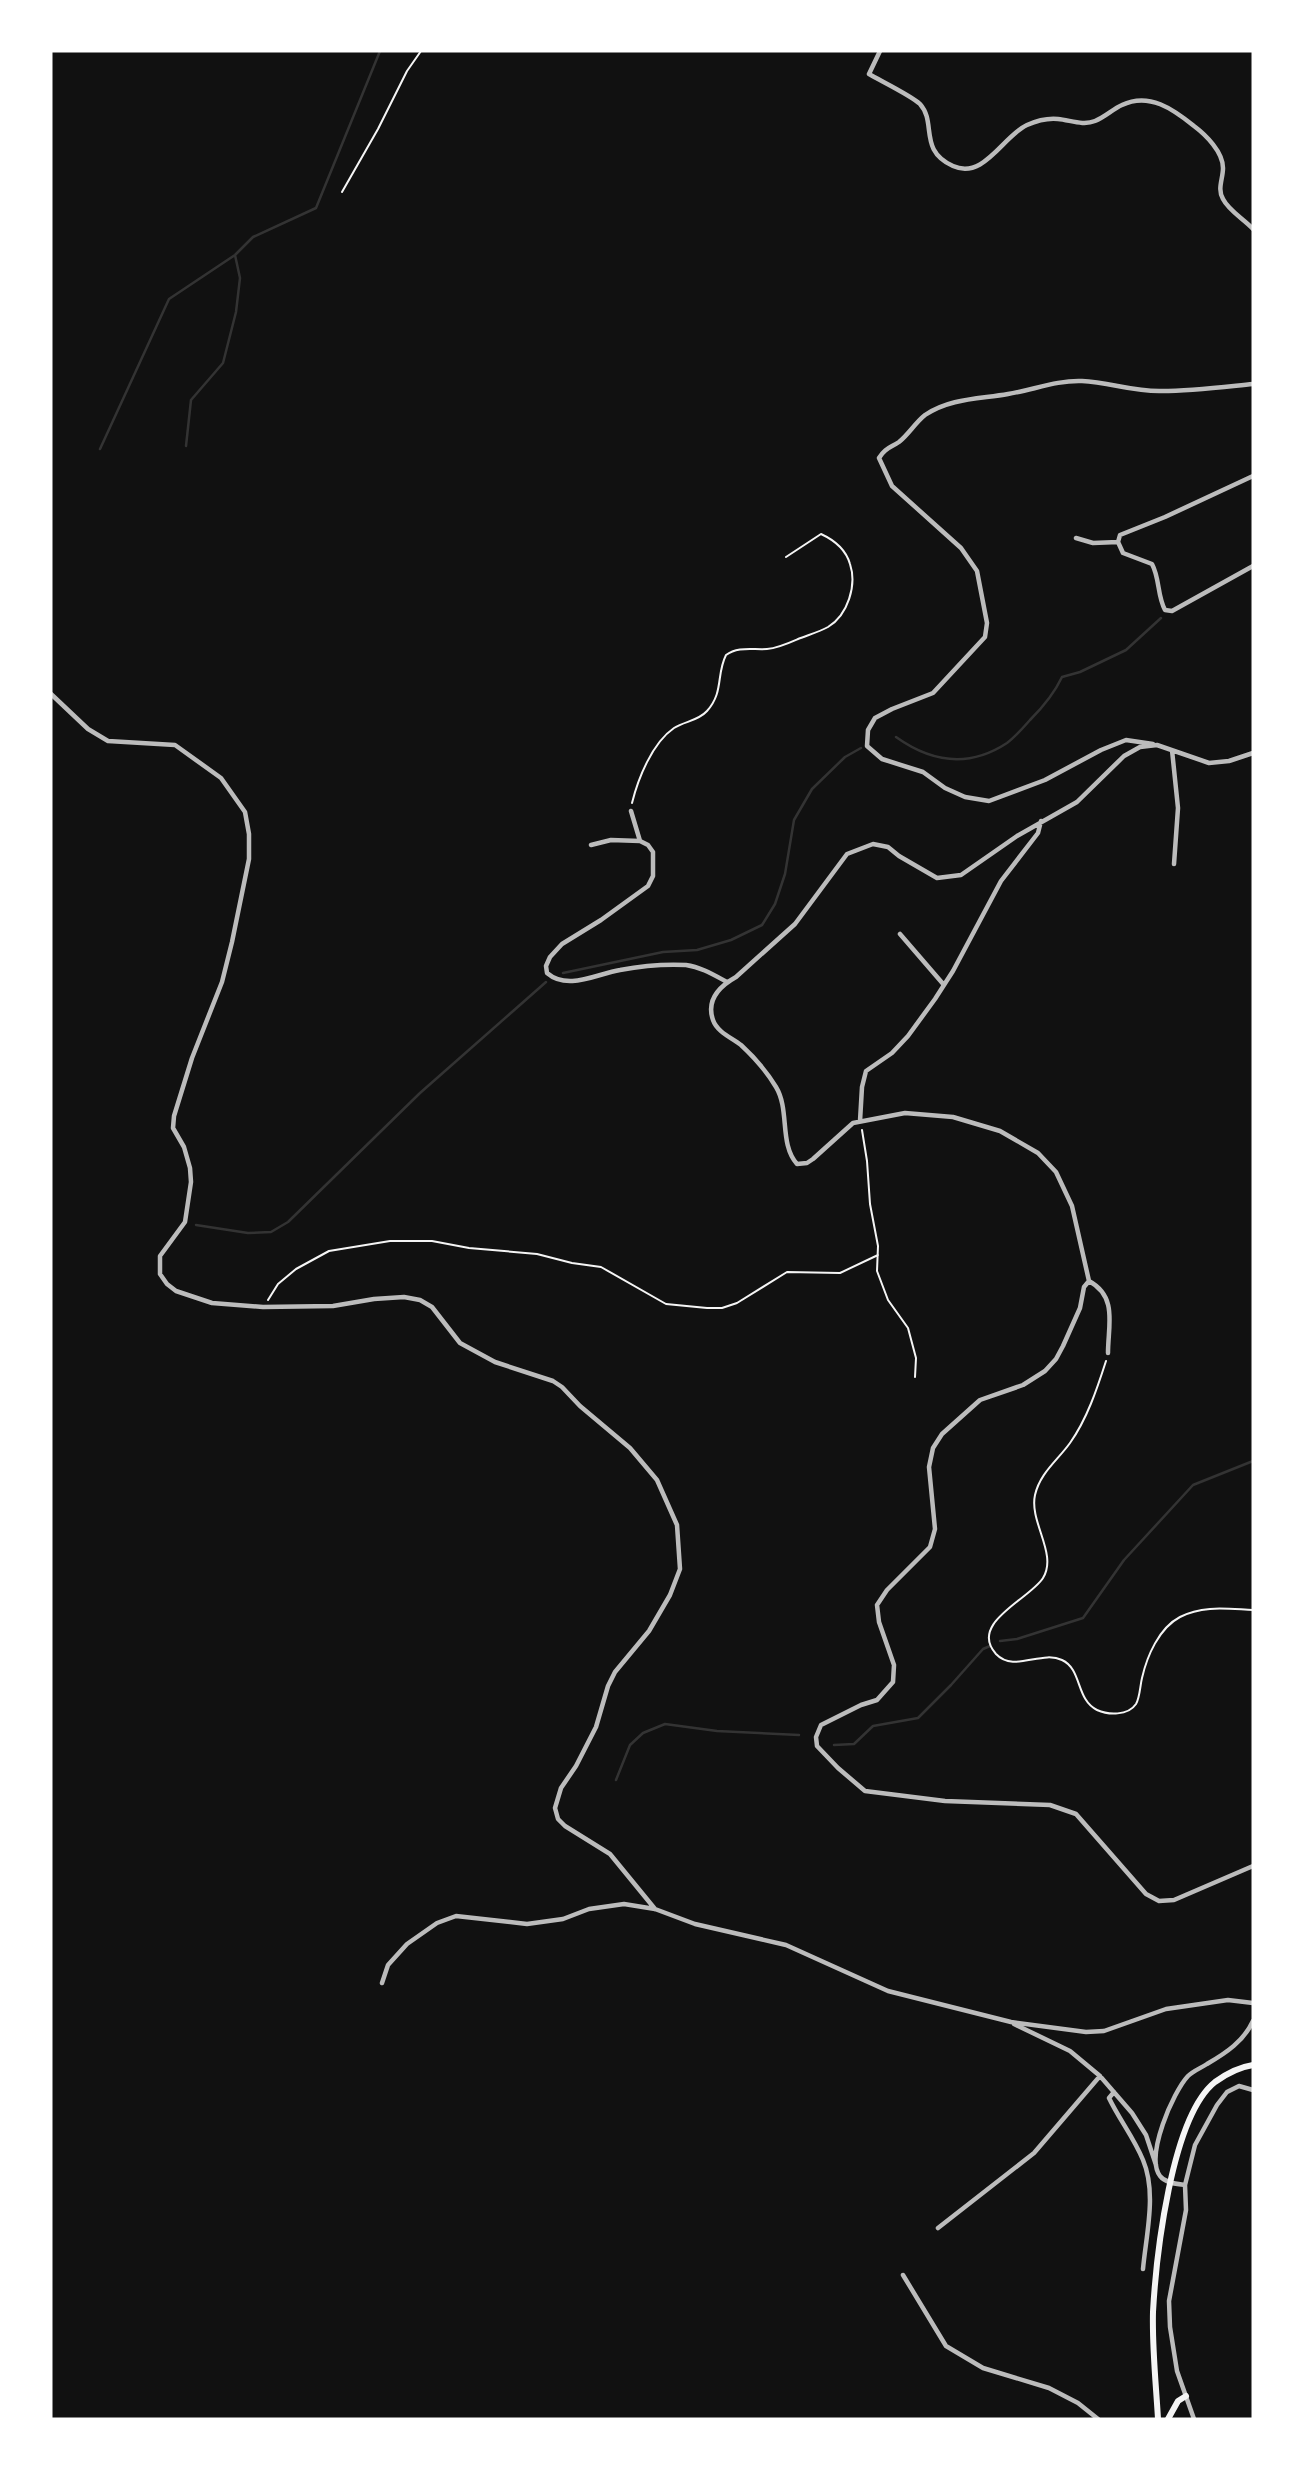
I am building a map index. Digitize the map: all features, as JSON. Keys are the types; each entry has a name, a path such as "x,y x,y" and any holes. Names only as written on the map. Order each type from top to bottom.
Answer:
{"main road":[{"path":"1158,2419 1153,2315 1158,2258 1181,2142 1191,2117 1213,2083 1243,2067 1253,2065"},
{"path":"1168,2419 1178,2401 1186,2396"}],"street":[{"path":"880,51 870,74 921,105 933,148 940,158 955,167 969,168 985,162 1015,132 1043,120 1093,122 1122,105 1138,100 1154,102 1172,109 1196,127 1220,155 1223,167 1220,184 1222,199 1253,229"},
{"path":"1253,384 1162,391 1135,390 1082,381 1057,383 936,408 922,417 898,442 885,448 878,458 892,486 961,548 977,571 987,623 985,637 933,693 875,718 868,730 867,746 882,759 923,772 945,788 965,797 989,801 1045,780 1101,750 1126,740 1144,741 1209,764 1253,753"},
{"path":"1253,476 1165,517 1127,531 1120,535 1118,542 1124,553 1152,564 1158,574 1160,600 1165,610 1172,611 1253,566"},
{"path":"1076,538 1093,543 1118,542"},
{"path":"51,694 88,729 107,741 175,745 220,778 245,812 249,834 249,859 232,942 222,982 192,1058 174,1116 173,1128 184,1147 191,1182 185,1222 167,1244 159,1263 162,1279 176,1291 212,1303 263,1307 332,1306 404,1297 420,1300 432,1307 460,1343 495,1362 562,1387 580,1406 630,1448 657,1480 677,1525 680,1569 670,1594 649,1631 615,1672 596,1727 561,1788 555,1808 558,1819 565,1826 610,1854 655,1909"},
{"path":"1089,1281 1072,1206 1056,1172 1038,1153 999,1131 953,1117 905,1113 860,1121 844,1130 813,1159 797,1164 791,1154 783,1102 778,1090 742,1046 719,1029 713,1021 711,1006 715,994 727,982 795,924 847,854 873,844 888,847 937,878 961,875 1041,821 1059,814 1077,802 1124,756 1140,747 1157,746"},
{"path":"1172,750 1178,808 1174,864"},
{"path":"631,811 640,841"},
{"path":"860,1121 866,1071 892,1053 908,1036 944,985 985,907 1001,881 1038,833 1041,821"},
{"path":"591,845 611,840 640,841 648,845 653,852 653,876 648,886 562,944 550,957 546,966 547,973 554,979 564,981 593,978 619,970 688,965 727,982"},
{"path":"900,933 944,985"},
{"path":"1089,1281 1099,1286 1107,1296 1110,1328 1108,1353"},
{"path":"1089,1281 1084,1287 1080,1308 1063,1346 1045,1371 1023,1385 980,1400 942,1434 933,1448 929,1467 935,1529 930,1547 887,1590 877,1605 878,1622 894,1665 893,1682 877,1700 821,1725 816,1737 817,1746 865,1791 944,1801 1050,1805 1076,1814 1146,1894 1159,1901 1174,1900 1253,1866"},
{"path":"382,1983 388,1965 407,1944 437,1923 456,1916 527,1924 563,1919 589,1909 624,1904 655,1909 695,1924 786,1945 888,1991 1011,2022 1086,2032 1104,2031 1166,2009 1228,2000 1253,2003"},
{"path":"1157,2169 1160,2129 1177,2092 1189,2075 1239,2042 1253,2021"},
{"path":"1011,2022 1070,2051 1100,2076 1132,2113 1146,2135 1163,2179 1185,2185"},
{"path":"938,2228 1034,2153 1100,2076"},
{"path":"1194,2419 1177,2371 1169,2301 1186,2210 1185,2185 1195,2146 1217,2105 1227,2092 1239,2086 1253,2090"},
{"path":"1114,2092 1109,2098 1144,2163 1150,2190 1143,2269"},
{"path":"903,2276 946,2346 983,2368 1049,2388 1078,2403 1098,2419"}],"path":[{"path":"342,192 407,71 421,51"},
{"path":"631,811 636,789 663,737 675,727 699,718 716,699 726,655 733,650 769,649 786,644 828,627 845,610 852,578 849,558 843,550 821,534 786,556"},
{"path":"860,1121 878,1246 877,1271 888,1300 908,1328 916,1358 915,1377"},
{"path":"263,1307 278,1284 287,1276 329,1251 390,1241 432,1241 470,1248 537,1254 601,1267 666,1304 722,1308 737,1303 787,1272 840,1273 878,1255"},
{"path":"1108,1353 1085,1416 1070,1443 1048,1468 1036,1492 1036,1514 1047,1558 1045,1576 996,1620 990,1629 989,1638 993,1650 1009,1661 1048,1656 1059,1658 1068,1663 1088,1704 1105,1713 1120,1713 1134,1707 1147,1661 1161,1633 1168,1626 1198,1610 1253,1610"}],"waterway":[{"path":"100,449 169,299 235,255 253,237 316,208 380,51"},
{"path":"186,446 191,400 223,363 236,312 240,278 235,255"},
{"path":"896,737 923,752 950,759 964,759 993,751 1022,729 1048,700 1062,677 1080,672 1126,650 1161,618"},
{"path":"563,973 663,952 697,950 731,940 762,925 775,904 785,874 794,820 812,789 845,757 861,748"},
{"path":"196,1225 248,1233 271,1232 288,1222 420,1093 546,982"},
{"path":"1000,1641 1017,1639 1083,1618 1124,1560 1193,1485 1253,1461"},
{"path":"834,1745 854,1744 873,1726 918,1718 983,1649 990,1646"},
{"path":"616,1780 630,1745 643,1733 665,1724 717,1731 799,1735"}]}
